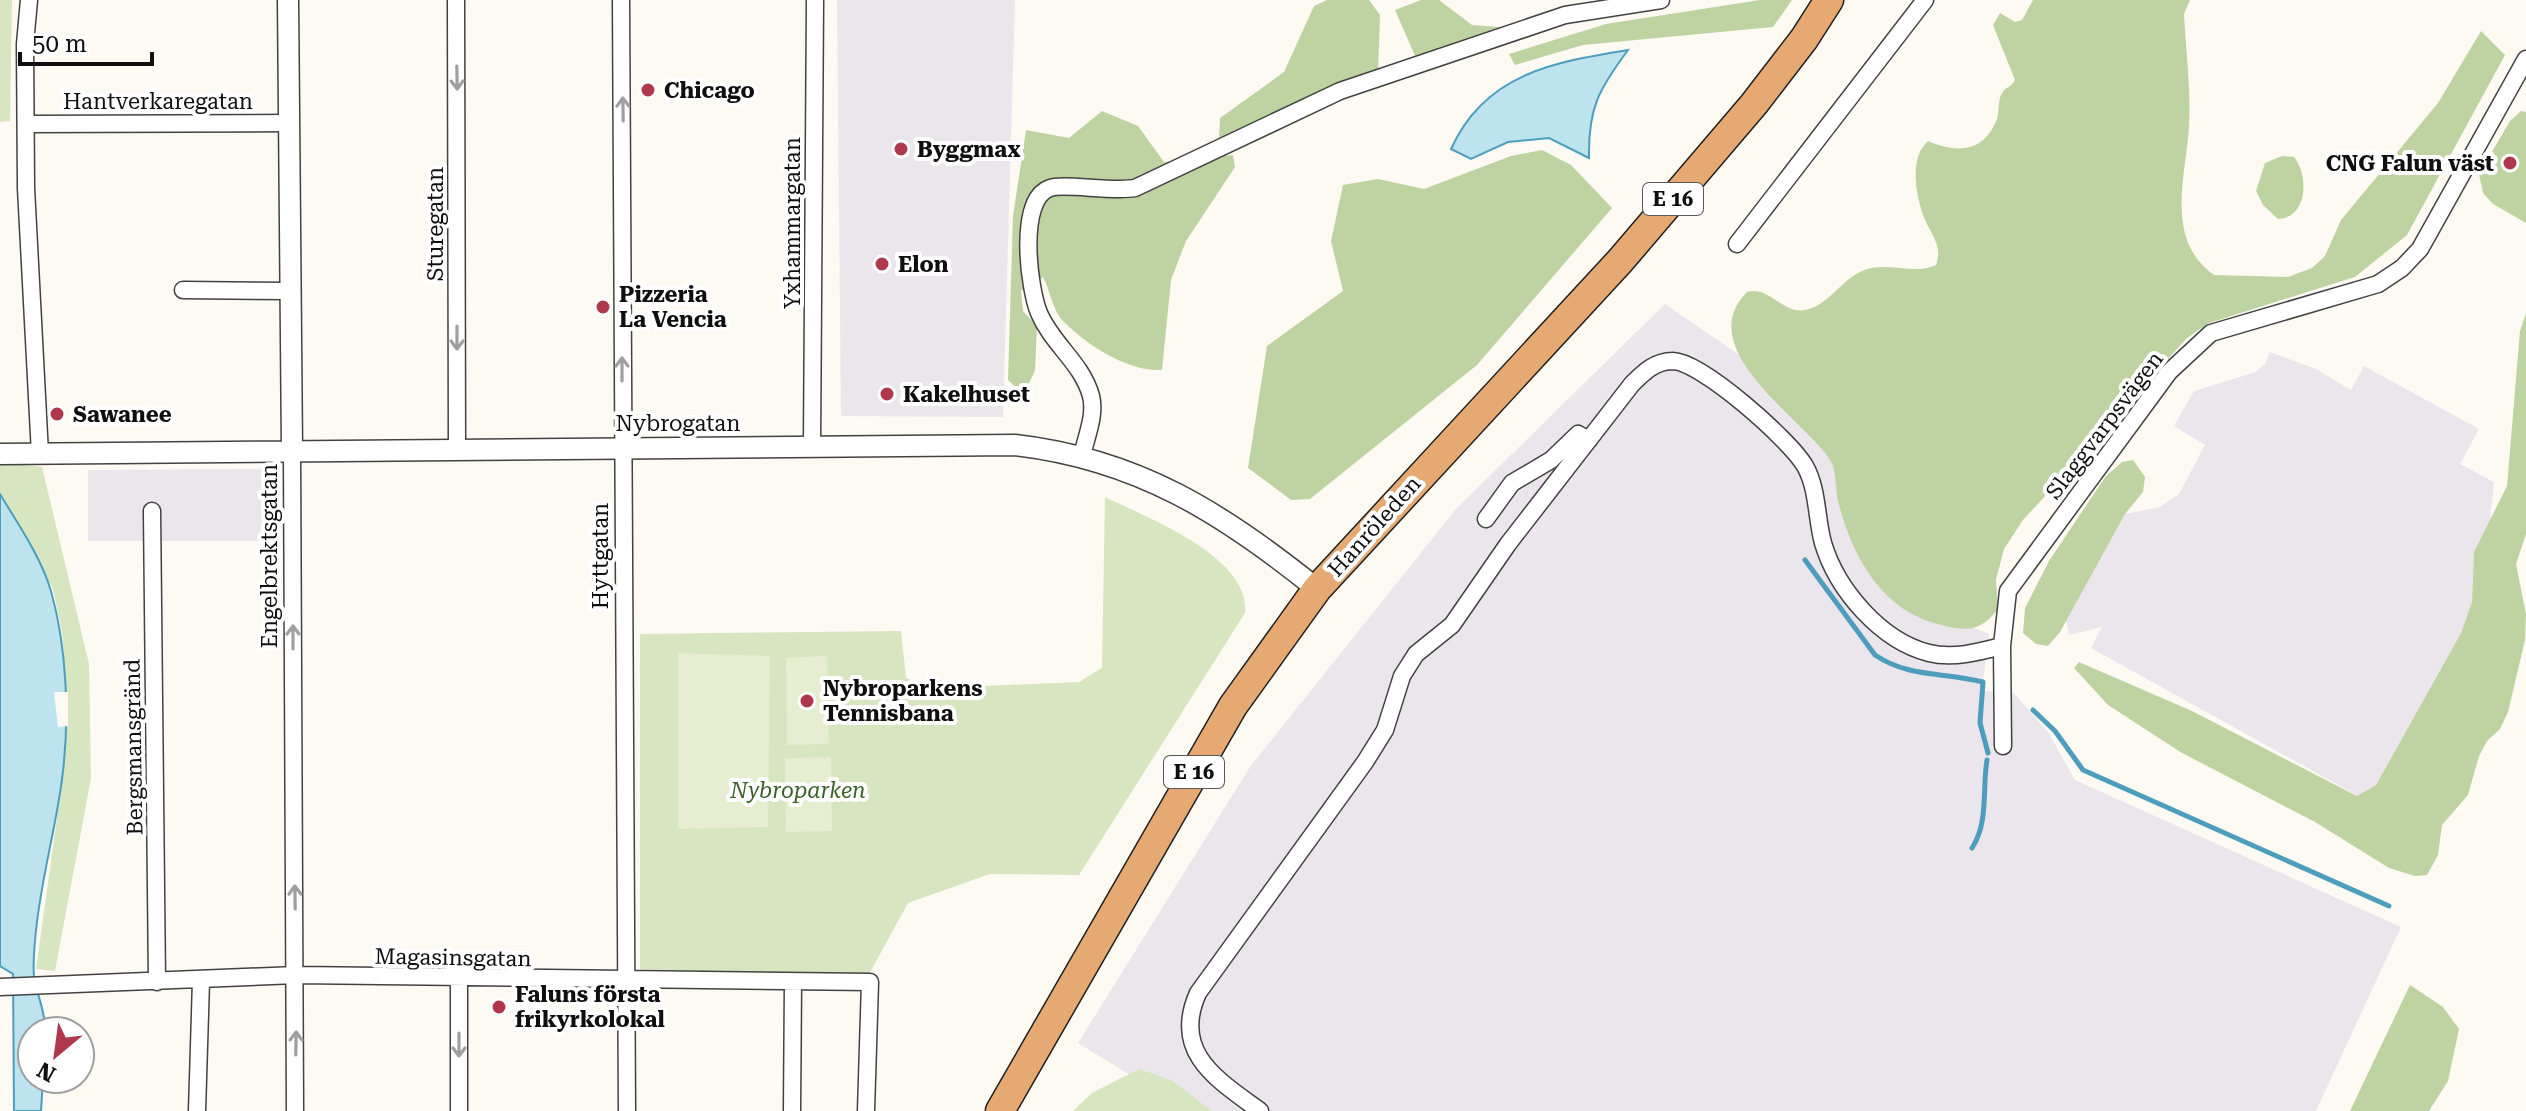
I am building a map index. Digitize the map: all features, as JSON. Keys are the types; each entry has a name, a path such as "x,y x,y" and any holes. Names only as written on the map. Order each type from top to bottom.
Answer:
{"highway":[{"name":"Hanröleden","path":"1000,1111 1233,706 1317,589 1620,261 1754,104 1829,0"}],"street":[{"path":"29,0 25,44 27,256 40,454"},
{"name":"Engelbrektsgatan","path":"288,0 295,1111"},
{"name":"Sturegatan","path":"456,0 457,449"},
{"name":"Hyttgatan","path":"621,0 627,1111"},
{"name":"Yxhammargatan","path":"812,446 815,0"},
{"path":"1082,456 1092,414 1091,396 1081,372 1038,312 1031,268 1030,212 1045,190 1058,186 1101,191 1135,188 1340,91 1565,15 1661,0"},
{"path":"1737,244 1925,0"},
{"name":"Slaggvarpsvägen","path":"2003,746 2002,646 2008,591 2169,372 2211,333 2378,284 2402,268 2420,249 2526,59"},
{"name":"Hantverkaregatan","path":"27,124 289,123"},
{"path":"183,290 291,291"},
{"path":"1260,1111 1217,1078 1200,1060 1190,1029 1198,993 1365,762 1385,730 1402,676 1416,654 1452,625 1508,544 1644,373 1666,361 1688,363 1726,389 1798,456 1809,475 1823,542 1836,572 1848,592 1899,642 1932,654 1974,654 2002,646"},
{"path":"1486,519 1512,483 1551,460 1578,434 1589,440"},
{"name":"Nybrogatan","path":"0,454 1015,445 1082,456 1151,480 1210,510 1317,589"},
{"name":"Bergsmansgränd","path":"152,511 157,982"},
{"name":"Magasinsgatan","path":"4,987 296,975 870,982 866,1111"},
{"path":"459,979 459,1111"},
{"path":"197,1111 201,981"},
{"path":"792,1111 793,982"}],"shaded area":[{"path":"837,0 1015,0 1003,417 841,416"},
{"path":"1665,304 1748,361 1829,450 1856,547 1902,598 1989,634 1982,691 2013,692 2048,732 2075,780 2401,927 2316,1111 1189,1111 1078,1043 1250,767 1455,510"},
{"path":"2270,352 2316,369 2351,390 2364,366 2479,429 2460,464 2494,482 2490,523 2474,552 2472,602 2461,633 2376,785 2358,796 2091,648 2102,627 2069,635 2066,620 2125,514 2160,507 2179,494 2205,445 2174,426 2194,391 2256,372 2265,364"},
{"path":"279,469 279,541 88,541 88,470"}],"green space":[{"path":"0,0 12,0 10,121 0,122"},
{"path":"1327,0 1369,0 1380,15 1378,74 1219,139 1220,118 1284,72 1314,6"},
{"path":"1421,0 1439,0 1472,25 1501,27 1416,58 1395,10"},
{"path":"1760,0 1792,0 1773,27 1583,45 1515,65 1509,54 1606,24"},
{"path":"2033,0 2190,0 2184,14 2189,112 2182,186 2183,226 2198,261 2214,275 2288,277 2312,268 2325,256 2341,220 2438,103 2481,31 2505,55 2407,235 2355,277 2209,323 2187,338 2134,396 2083,469 2048,493 2023,520 2004,549 1996,580 1998,609 1979,626 1958,629 1920,618 1886,594 1872,578 1844,522 1830,460 1758,382 1742,360 1732,337 1733,314 1747,292 1762,292 1789,308 1805,310 1821,303 1862,271 1881,267 1918,269 1936,265 1937,244 1917,194 1918,156 1928,141 1950,148 1969,147 1978,144 1992,130 2003,91 2015,80 1993,25 2000,13 2015,22 2022,20"},
{"path":"1102,111 1138,126 1164,162 1233,155 1235,167 1186,241 1171,280 1162,370 1123,362 1085,340 1060,318 1043,277 1021,291 1023,311 1037,326 1035,370 1024,395 1008,380 1013,216 1026,130 1069,138"},
{"path":"2521,111 2526,112 2526,223 2493,204 2483,193 2479,174 2510,121"},
{"path":"1542,150 1571,165 1612,208 1477,365 1310,499 1291,500 1248,468 1267,346 1343,291 1331,241 1343,185 1378,179 1424,189 1511,156"},
{"path":"2282,156 2294,157 2299,165 2303,194 2295,211 2288,217 2278,219 2263,205 2256,191 2265,163"},
{"path":"2526,313 2526,534 2516,564 2526,614 2525,640 2508,712 2500,729 2487,741 2479,756 2468,795 2442,825 2438,855 2427,875 2415,876 2389,868 2315,822 2182,753 2108,705 2074,668 2079,662 2192,711 2357,796 2376,785 2461,633 2472,602 2474,552 2507,486 2520,331"},
{"path":"2133,460 2145,477 2143,492 2125,514 2060,632 2048,646 2036,644 2023,633 2025,608 2049,561 2106,476 2122,462"},
{"path":"0,462 42,467 89,664 91,778 55,971 36,969 63,775 66,686 62,633 53,589 0,491"},
{"name":"Nybroparken","path":"1105,497 1170,528 1215,557 1232,574 1242,593 1245,613 1079,875 990,874 908,903 868,976 640,969 640,634 901,631 906,678 935,688 1079,682 1102,668"},
{"path":"678,653 770,656 768,827 678,829"},
{"name":"Nybroparkens Tennisbana","path":"827,656 829,744 787,745 786,658"},
{"path":"831,757 832,831 786,832 785,758"},
{"path":"2410,985 2443,1007 2459,1029 2448,1081 2429,1111 2350,1111"},
{"path":"1139,1069 1171,1080 1212,1111 1073,1111 1092,1093"}],"water":[{"path":"1628,50 1597,100 1589,158 1549,138 1508,142 1471,159 1451,149 1465,123 1503,87 1549,67"},
{"path":"0,494 47,578 61,636 66,684 62,779 40,900 34,954 34,977 44,1015 16,1015 16,1095 42,1095 41,1111 14,1111 13,974 0,966"}],"pier":[{"path":"54,692 68,692 68,726 58,727"}],"waterway":[{"path":"1805,560 1875,655 1901,668 1983,682 1980,723 1988,753"},
{"path":"2033,710 2055,731 2083,770 2389,906"},
{"path":"1972,848 1983,816 1987,760"}],"place":[{"name":"Chicago","path":"648,90"},
{"name":"Byggmax","path":"901,149"},
{"name":"CNG Falun väst","path":"2510,163"},
{"name":"Elon","path":"882,264"},
{"name":"Pizzeria La Vencia","path":"603,307"},
{"name":"Kakelhuset","path":"887,394"},
{"name":"Sawanee","path":"57,414"},
{"name":"Nybroparkens Tennisbana","path":"807,701"},
{"name":"Faluns första frikyrkolokal","path":"499,1007"}]}
